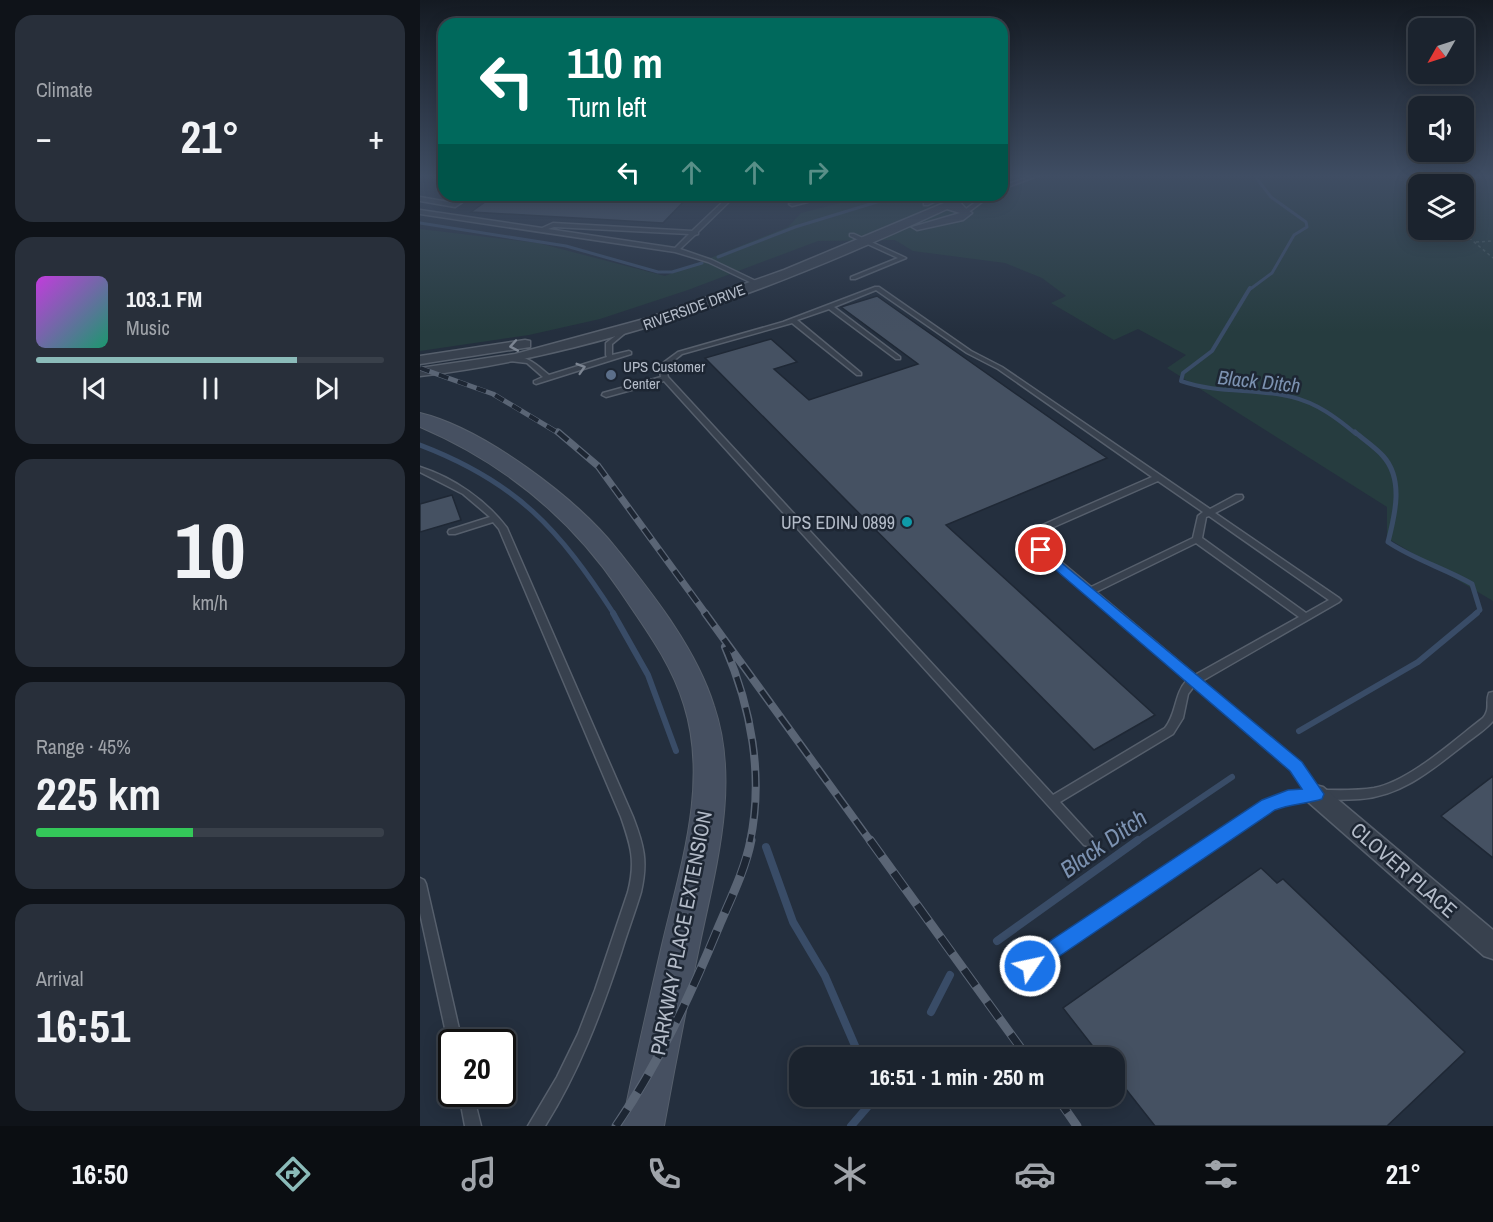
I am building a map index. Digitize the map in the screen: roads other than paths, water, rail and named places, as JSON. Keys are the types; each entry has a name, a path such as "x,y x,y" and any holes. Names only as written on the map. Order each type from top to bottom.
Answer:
{"main road":[{"name":"PARKWAY PLACE EXTENSION","path":"420,419 455,433 535,483 566,508 611,557 678,658 694,691 704,723 709,774 704,839 643,1126"},
{"name":"PARKWAY PLACE EXTENSION","path":"420,430 496,459"}],"street":[{"name":"RIVERSIDE DRIVE","path":"420,360 498,349 584,331 657,309 871,228"},
{"name":"RIVERSIDE DRIVE","path":"420,372 510,359 622,333 758,284 866,240 889,228"},
{"path":"866,240 919,228"},
{"name":"CLOVER PLACE","path":"1315,794 1493,947"}],"lane":[{"path":"525,228 676,250 710,261 758,284"},
{"path":"543,230 548,228"},
{"path":"599,228 696,233"},
{"path":"676,250 701,228"},
{"path":"852,235 903,258 853,278"},
{"path":"1052,801 1169,731 1180,714 1182,692 1194,680 1336,600 1000,368 969,352 877,288 793,320 680,353 666,363 665,378 1088,841"},
{"path":"829,306 898,358"},
{"path":"793,320 859,374"},
{"path":"612,358 609,355 609,343 622,333"},
{"path":"536,382 629,353"},
{"path":"510,359 529,361 548,378"},
{"path":"606,395 665,378"},
{"path":"420,469 470,493 496,518 516,553 627,817 639,862 632,900 586,1036 563,1086 536,1126"},
{"path":"1159,477 1025,536 1296,767 1315,794"},
{"path":"1197,539 1200,519 1239,497"},
{"path":"452,532 496,518"},
{"path":"1089,591 1197,539"},
{"path":"1197,539 1305,617"},
{"path":"1030,966 1269,805 1288,798 1315,794 1376,792 1396,786 1487,721 1493,713 1493,696"},
{"path":"420,884 452,1029"},
{"path":"469,1107 473,1126"}],"waterway":[{"path":"449,228 566,246 658,272 672,272 702,263"},
{"path":"718,257 794,228"},
{"name":"Black Ditch","path":"1249,290 1272,273 1294,235 1306,228"},
{"name":"Black Ditch","path":"1250,288 1212,351 1183,373 1181,381 1209,388 1292,397 1326,412 1356,434"},
{"name":"Black Ditch","path":"1355,432 1383,456 1394,475 1396,498 1388,542 1472,584 1480,610 1475,614"},
{"path":"420,445 484,475 510,492 533,512 574,557 614,614"},
{"path":"613,613 648,675 676,751"},
{"name":"Black Ditch","path":"1299,731 1418,662 1477,613"},
{"name":"Black Ditch","path":"1136,842 1232,777"},
{"name":"Black Ditch","path":"997,941 1138,840"},
{"path":"766,847 793,922 825,976 856,1047"},
{"name":"Black Ditch","path":"931,1012 950,975"},
{"name":"Black Ditch","path":"851,1126 867,1107"}],"railway":[{"path":"420,368 493,394 560,434"},
{"path":"558,432 598,466 706,614"},
{"path":"705,613 871,842"},
{"path":"725,647 742,694 752,742 756,792 750,842"},
{"path":"616,1126 646,1078 685,1003 737,884 751,840"},
{"path":"870,840 1020,1047"},
{"path":"1064,1107 1077,1126"}],"place":[{"name":"UPS Customer Center","path":"611,375"},
{"name":"UPS EDINJ 0899","path":"907,522"}]}
